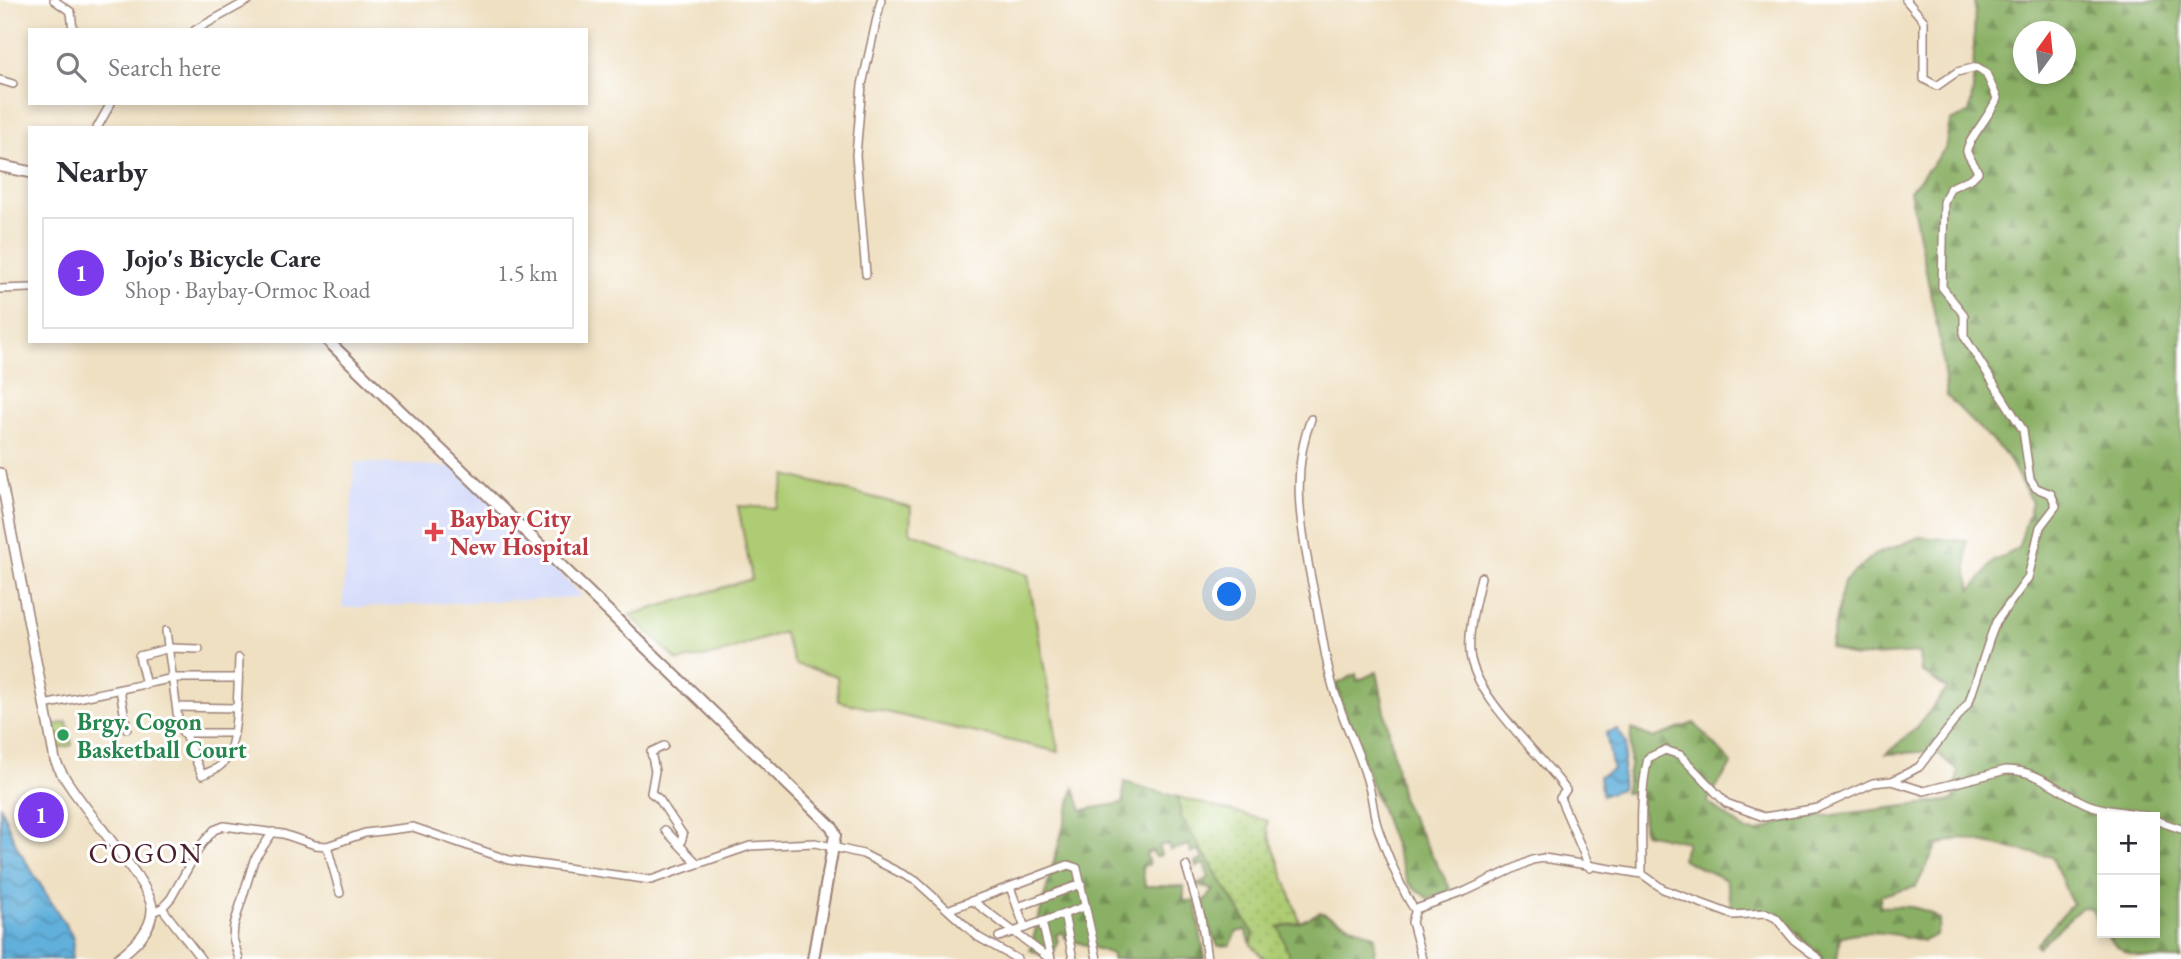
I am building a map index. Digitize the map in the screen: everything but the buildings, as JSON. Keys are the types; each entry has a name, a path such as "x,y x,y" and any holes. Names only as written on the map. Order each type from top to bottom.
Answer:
{"highway":[{"path":"0,166 28,172"},
{"path":"330,343 831,825 835,832 813,959"}],"main road":[{"path":"0,473 58,768 148,893 152,912 142,937 117,959"}],"street":[{"path":"54,0 71,12 73,28"},
{"path":"866,274 856,155 862,85 881,0"},
{"path":"1642,874 1642,792 1648,758 1655,753 1665,750 1680,755 1726,803 1754,816 1778,816 1818,808 1858,788 1892,781 1919,766 1969,702 1997,622 2028,578 2040,527 2056,506 2052,494 2036,488 2030,479 2023,429 1964,336 1964,315 1942,287 1944,202 1950,188 1978,172 1966,151 1967,145 1986,122 1997,98 1986,73 1977,67 1957,72 1937,86 1924,79 1924,21 1906,0"},
{"path":"199,28 247,1"},
{"path":"0,80 13,84"},
{"path":"98,126 110,105"},
{"path":"0,289 28,288"},
{"path":"1311,419 1300,482 1299,516 1326,658 1338,703 1352,733 1370,788 1377,827 1403,883 1405,896 1415,910 1412,922 1422,959"},
{"path":"1480,577 1470,652 1474,669 1485,690 1566,790 1560,798 1590,868"},
{"path":"166,631 183,733 202,775 223,765 237,708 239,658"},
{"path":"146,685 139,656 170,648 199,649"},
{"path":"44,705 174,678 238,678"},
{"path":"120,690 127,729"},
{"path":"177,707 237,708"},
{"path":"183,733 233,733"},
{"path":"664,746 651,752 655,771 651,793 659,799 683,835 680,845"},
{"path":"1892,781 1924,791 2006,770 2018,770 2040,776 2086,804 2124,812"},
{"path":"2160,822 2181,829"},
{"path":"152,912 162,908 214,830 235,825 293,835 315,845 327,846 365,833 413,827 505,859 648,880 662,878 697,863 754,845 832,846 863,854 916,881 978,937 1017,959"},
{"path":"665,830 697,863"},
{"path":"239,959 233,938 234,925 254,860 273,832"},
{"path":"327,846 340,893"},
{"path":"1415,910 1494,879 1532,860 1544,858 1590,868 1642,874 1663,889 1733,915 1766,913 1776,918 1794,940 1819,959"},
{"path":"950,909 1068,864 1077,868 1097,959"},
{"path":"1186,866 1201,917 1207,959"},
{"path":"1018,907 1081,884"},
{"path":"1010,887 1025,928"},
{"path":"973,901 1050,959"},
{"path":"999,937 1086,906"},
{"path":"162,908 201,959"},
{"path":"1064,914 1073,959"},
{"path":"1042,922 1050,959"}],"shaded area":[{"name":"Baybay City New Hospital","path":"355,462 457,467 583,597 342,608"}],"green space":[{"path":"1975,0 2181,0 2181,959 2136,956 2119,948 2109,938 2160,938 2160,812 2097,812 2097,924 2096,916 2090,908 2082,907 2038,947 2036,945 2072,904 2052,857 1962,838 1937,845 1916,887 1881,895 1879,907 1911,907 1926,911 1940,920 1936,935 1923,941 1882,933 1850,934 1840,937 1837,959 1822,959 1786,922 1763,910 1733,912 1726,880 1682,859 1687,842 1644,833 1640,792 1624,793 1630,767 1631,729 1654,738 1694,723 1732,763 1707,802 1747,831 1757,832 1786,821 1954,800 1958,771 1935,751 1886,754 1916,728 1947,689 1921,671 1919,653 1854,657 1830,647 1844,581 1874,555 1920,537 1967,541 1967,575 1972,590 1994,561 2018,549 2032,503 2008,457 1947,396 1940,342 1910,191 1945,149 1950,121 1969,113 1973,91"},
{"path":"786,475 911,507 910,532 1028,575 1059,752 838,701 837,676 795,664 783,632 719,654 678,661 630,615 752,579 738,506 776,508"},
{"path":"1377,672 1403,802 1451,890 1429,899 1408,883 1335,685 1356,674 1357,681"},
{"name":"Brgy. Cogon Basketball Court","path":"67,722 72,745 58,748 54,725"},
{"path":"1124,782 1178,797 1181,817 1254,934 1251,944 1246,930 1236,932 1231,945 1218,946 1199,907 1214,890 1195,885 1209,878 1204,864 1196,867 1195,862 1203,859 1199,851 1191,853 1190,845 1170,850 1168,844 1159,846 1161,855 1155,857 1153,851 1146,853 1149,865 1142,866 1145,886 1184,886 1184,901 1195,901 1205,959 1112,959 1112,954 1065,938 1062,932 1056,935 1058,941 1051,959 1030,950 1074,788 1082,810 1123,803"},
{"path":"1178,797 1268,821 1267,828 1300,922 1280,927 1290,959 1264,959 1251,944 1254,934 1181,817"},
{"path":"1320,912 1375,936 1374,959 1290,959 1279,927 1300,922"}],"water":[{"path":"1617,729 1626,742 1621,789 1602,796 1599,776 1613,770 1606,733"},
{"path":"0,805 17,847 73,937 72,959 0,959"}],"place":[{"name":"Baybay City New Hospital","path":"434,532"},
{"name":"Brgy. Cogon Basketball Court","path":"63,735"},
{"name":"Jojo's Bicycle Care","path":"41,815"}],"district":[{"name":"COGON","path":"146,853"}]}
